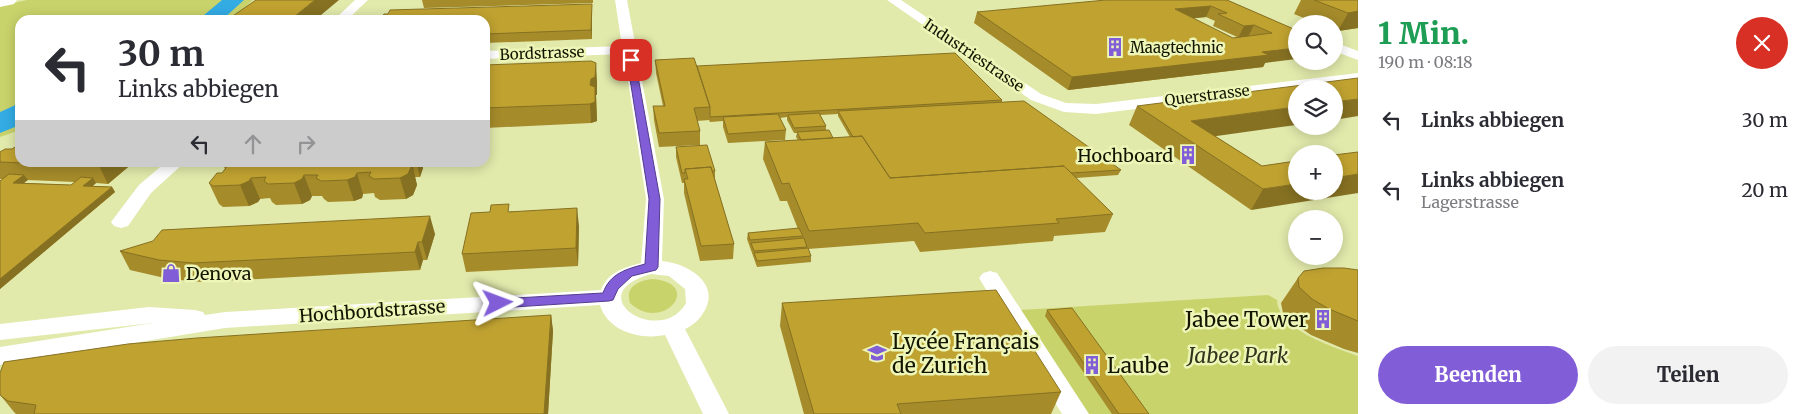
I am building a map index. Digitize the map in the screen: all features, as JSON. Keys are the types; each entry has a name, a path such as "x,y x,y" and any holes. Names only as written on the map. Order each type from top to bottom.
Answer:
{"street":[{"path":"346,15 362,0"},
{"path":"621,0 655,199 652,267"},
{"name":"Industriestrasse","path":"893,0 1036,97 1056,106"},
{"name":"Bordstrasse","path":"490,55 630,50"},
{"path":"1343,50 1358,56"},
{"name":"Querstrasse","path":"1056,106 1073,109 1096,109 1358,76"},
{"path":"121,222 145,189 171,167"},
{"path":"652,267 663,267 683,273 696,286 699,293 698,303 693,312 684,320 672,326 640,327 625,322 616,315 610,306 609,297 612,288 618,280 627,273 652,267"},
{"path":"990,278 1076,414"},
{"name":"Hochbordstrasse","path":"0,356 225,320 609,297"},
{"name":"Hochbordstrasse","path":"0,332 149,315 225,320"},
{"path":"672,326 716,414"}],"green space":[{"path":"27,0 253,0 236,15 15,15 15,132 0,137 0,6"},
{"path":"652,279 668,282 676,289 677,297 673,304 665,310 655,313 643,311 630,303 629,297 629,293 634,286 642,281"},
{"name":"Jabee Park","path":"1268,295 1277,300 1280,311 1297,329 1322,342 1358,356 1358,414 1087,414 1020,310"}],"water":[{"path":"222,0 244,0 228,15 204,15"},
{"path":"15,105 15,127 0,133 0,112"}],"building":[{"path":"256,0 315,0 296,15 234,15"},
{"name":"Maagtechnic","path":"1106,0 1227,0 1288,27 1288,49 1262,52 1269,55 1072,77 977,12","holes":["1211,6 1227,13 1218,14 1244,26 1254,25 1272,33 1233,38 1175,9"]},
{"path":"1314,0 1358,0 1358,11 1348,13"},
{"path":"592,4 591,30 490,34 490,15 383,15 388,14 390,10"},
{"path":"955,53 1002,100 710,117 710,107 697,66"},
{"path":"694,58 710,107 694,108 700,131 659,133 653,106 665,106 655,60"},
{"path":"591,61 596,63 595,77 591,79 590,85 595,87 595,102 590,104 490,108 490,65"},
{"path":"1358,78 1358,99 1343,101 1342,80"},
{"path":"1288,87 1288,108 1191,121 1262,166 1288,162 1288,185 1263,189 1137,106"},
{"path":"1024,101 1121,170 1071,173 1064,166 890,178 862,136 853,137 838,111"},
{"path":"819,113 826,126 794,128 788,115"},
{"path":"778,114 786,130 728,134 723,117"},
{"path":"829,130 833,138 801,140 797,132"},
{"path":"862,136 890,178 1064,166 1113,214 1056,219 1059,223 925,233 918,223 809,231 789,183 782,184 765,142"},
{"path":"707,145 715,171 712,171 711,167 685,169 685,173 682,173 676,147"},
{"path":"15,147 15,163 0,162 0,152 5,149"},
{"path":"1358,152 1358,174 1343,176 1343,154"},
{"path":"227,167 411,167 408,174 400,178 374,179 369,176 371,172 357,173 355,177 347,180 321,181 316,178 318,175 304,175 302,179 294,183 268,184 264,181 266,177 251,178 240,185 213,186 209,183 217,173 222,173"},
{"path":"711,167 734,244 701,246 684,179 688,179 685,169"},
{"path":"9,174 24,175 13,183 71,185 81,177 93,178 83,186 112,187 0,279 0,181"},
{"path":"509,204 508,212 577,208 576,248 462,254 471,213 490,212 491,205"},
{"path":"430,216 422,242 418,242 415,252 193,263 159,260 120,251 153,241 162,230"},
{"path":"799,228 803,236 750,240 748,233"},
{"path":"804,238 807,247 754,251 751,243"},
{"path":"808,248 811,256 757,261 754,253"},
{"path":"1323,268 1358,270 1358,321 1329,309 1312,299 1299,287 1298,278 1304,271"},
{"name":"Lycée Français de Zurich","path":"996,290 1061,392 897,404 901,414 814,414 782,303"},
{"name":"Laube","path":"1072,308 1149,414 1119,414 1047,310"},
{"path":"551,315 544,414 34,414 36,405 8,401 0,394 0,373 4,362 128,344"}],"place":[{"name":"Maagtechnic","path":"1115,47"},
{"name":"Hochboard","path":"1188,155"},
{"name":"Denova","path":"171,273"},
{"name":"Jabee Tower","path":"1323,319"},
{"name":"Lycée Français de Zurich","path":"877,353"},
{"name":"Laube","path":"1092,365"}],"route":[{"path":"498,303 609,297 612,288 627,273 652,267 655,199 631,60"}]}
